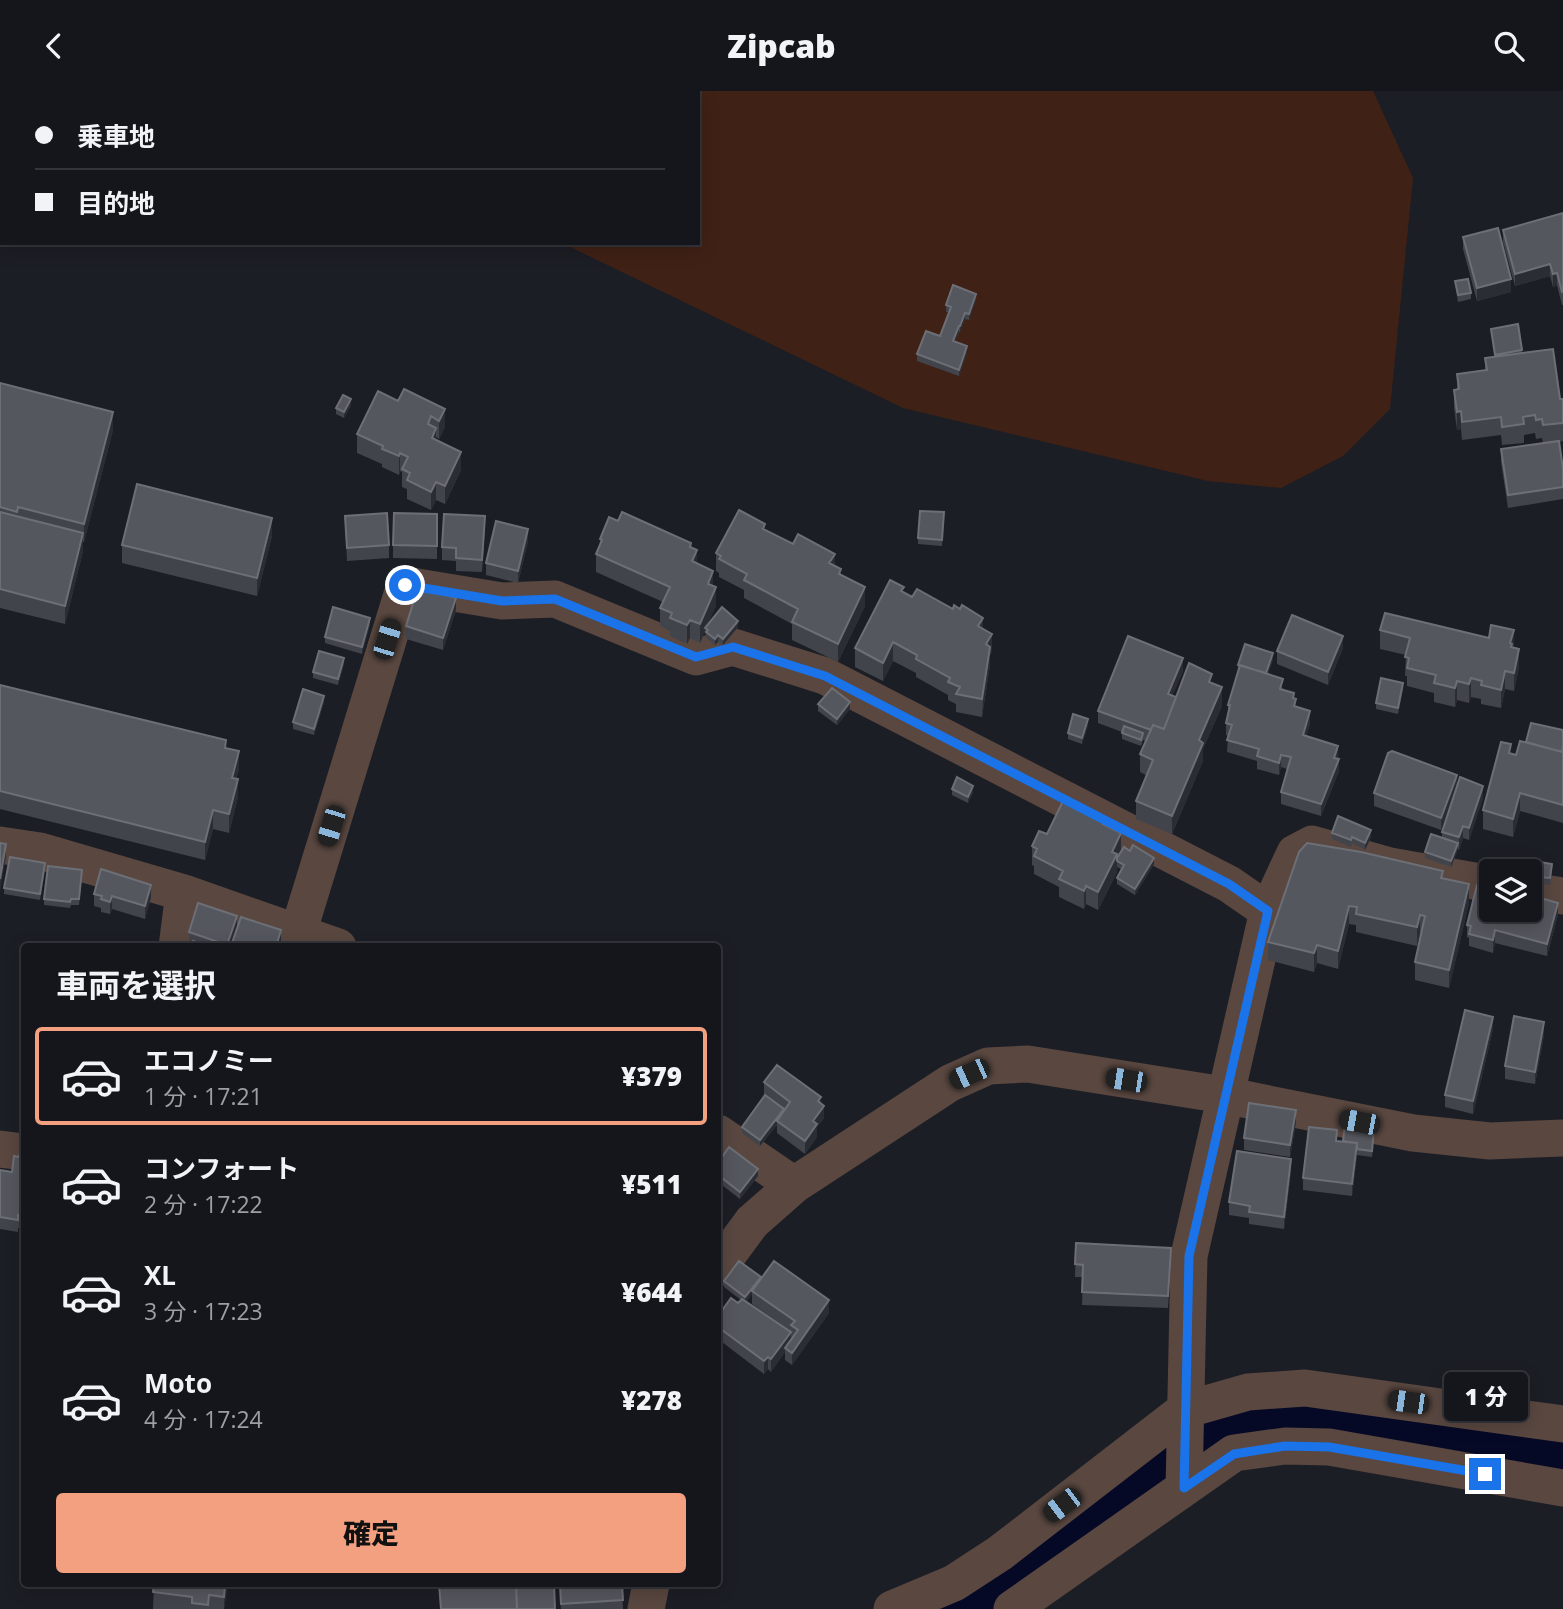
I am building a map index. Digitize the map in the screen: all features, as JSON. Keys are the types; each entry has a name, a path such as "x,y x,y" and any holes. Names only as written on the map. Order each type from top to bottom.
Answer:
{"street":[{"path":"298,933 405,585 502,601 555,599 696,657 733,647 825,676 1229,884 1268,911"},
{"path":"1184,1478 1189,1256 1268,911 1295,853 1312,844 1390,866 1479,882"},
{"path":"0,845 40,851 184,893 327,943"},
{"path":"178,943 184,893"},
{"path":"1542,893 1563,897"},
{"path":"721,1259 735,1219 794,1185 950,1083 988,1066 1028,1064 1224,1095 1413,1133 1490,1141 1563,1138"},
{"path":"721,1135 794,1185"},
{"path":"0,1149 21,1152"},
{"path":"892,1609 954,1583 1000,1553 1185,1416 1248,1392 1305,1388 1563,1424"},
{"path":"1012,1609 1184,1478 1234,1454 1285,1446 1329,1447 1563,1488"},
{"path":"646,1609 650,1587"}],"shaded area":[{"path":"700,91 1373,91 1413,178 1390,409 1343,456 1281,488 1208,481 903,408 566,245 700,245"}],"building":[{"path":"1563,213 1562,292 1557,273 1553,274 1550,264 1515,274 1503,230"},
{"path":"1498,228 1511,279 1477,288 1463,237"},
{"path":"1468,279 1471,293 1458,295 1455,281"},
{"path":"953,285 976,294 969,314 965,313 953,341 967,346 959,370 917,354 926,331 940,336 951,307 946,305"},
{"path":"1518,324 1522,350 1495,355 1491,329"},
{"path":"1553,349 1560,399 1563,399 1563,423 1543,425 1542,419 1536,420 1535,415 1523,417 1524,424 1502,427 1501,417 1462,422 1461,411 1457,412 1454,390 1459,389 1457,374 1487,370 1485,358"},
{"path":"0,383 113,412 84,524 18,507 17,512 0,507"},
{"path":"404,389 445,409 439,421 431,416 428,424 436,428 432,438 461,452 445,486 436,482 431,492 407,480 410,473 402,469 408,457 382,449 383,446 357,434 378,391 398,401"},
{"path":"343,395 351,399 344,412 336,408"},
{"path":"1559,441 1563,487 1508,495 1501,449"},
{"path":"137,484 272,518 257,578 122,545"},
{"path":"739,510 765,524 763,529 793,544 798,534 835,554 829,563 841,569 839,574 865,587 838,644 792,622 798,609 744,580 747,574 719,559 721,556 716,553"},
{"path":"920,511 944,512 942,540 918,538"},
{"path":"0,512 83,533 65,606 0,589"},
{"path":"622,512 691,543 690,547 697,550 692,561 713,571 708,584 716,587 700,624 690,620 687,625 670,618 672,613 660,608 670,587 596,554 609,517 618,521"},
{"path":"387,513 389,545 347,548 345,516"},
{"path":"394,513 437,514 437,546 393,545"},
{"path":"444,514 485,516 482,560 456,558 456,548 442,547"},
{"path":"496,521 528,529 518,571 486,563"},
{"path":"890,580 904,587 901,591 912,597 917,589 953,609 954,605 960,609 962,605 983,618 978,626 992,634 986,644 990,647 982,699 956,694 960,687 948,682 950,678 893,642 883,663 855,648"},
{"path":"418,587 456,598 443,638 406,626"},
{"path":"333,607 370,618 362,647 325,637"},
{"path":"722,607 738,621 723,639 718,635 715,639 705,628"},
{"path":"1385,613 1489,638 1491,625 1514,630 1511,647 1519,649 1514,673 1505,671 1501,690 1481,685 1482,681 1471,678 1469,684 1457,681 1455,688 1434,683 1436,675 1407,668 1409,658 1405,657 1410,638 1380,630"},
{"path":"1292,615 1343,636 1328,672 1277,651"},
{"path":"1128,636 1183,658 1168,694 1176,697 1164,729 1153,725 1151,730 1098,711"},
{"path":"1245,644 1273,653 1266,673 1238,665"},
{"path":"319,651 344,658 338,679 313,672"},
{"path":"1189,663 1212,674 1209,682 1222,687 1199,740 1203,743 1172,816 1136,801 1153,760 1140,754 1153,725 1164,729"},
{"path":"1240,665 1283,679 1280,689 1294,693 1294,706 1310,711 1303,735 1338,746 1334,758 1339,759 1321,804 1281,792 1291,757 1281,755 1279,763 1257,756 1259,749 1227,740 1232,725 1226,723 1228,705"},
{"path":"1381,678 1403,683 1398,708 1376,703"},
{"path":"0,685 226,740 225,748 239,751 232,778 238,779 229,814 213,810 205,842 0,791"},
{"path":"832,688 850,702 837,719 818,704"},
{"path":"303,689 324,696 314,729 293,722"},
{"path":"1073,714 1088,719 1082,738 1068,733"},
{"path":"1531,723 1563,730 1562,752 1526,742"},
{"path":"1124,726 1143,733 1141,740 1122,733"},
{"path":"1520,741 1563,752 1563,805 1520,793 1513,819 1483,810 1501,742 1511,744 1509,753 1516,755"},
{"path":"1392,751 1457,775 1441,818 1374,793 1388,753"},
{"path":"957,777 973,786 968,797 952,789"},
{"path":"1460,777 1483,786 1469,828 1463,826 1459,837 1442,832"},
{"path":"1064,799 1105,820 1103,824 1121,833 1112,852 1117,854 1098,892 1086,886 1084,891 1059,879 1063,871 1034,856 1037,849 1032,846 1039,831 1047,834"},
{"path":"1338,816 1371,830 1365,843 1332,833"},
{"path":"1431,834 1458,843 1451,861 1425,852"},
{"path":"0,843 6,844 0,879"},
{"path":"1307,843 1443,871 1441,878 1469,884 1449,970 1415,962 1425,916 1420,915 1417,927 1356,914 1357,907 1349,906 1338,951 1317,945 1314,953 1268,942 1299,852"},
{"path":"1133,845 1154,858 1135,889 1117,878 1124,865 1117,861 1117,858 1124,847 1130,851"},
{"path":"10,857 45,863 40,894 4,888"},
{"path":"1542,862 1552,864 1550,878 1542,877"},
{"path":"48,866 82,870 79,899 71,899 70,902 44,899"},
{"path":"101,869 151,885 145,906 112,896 110,902 94,894"},
{"path":"1477,885 1479,922 1542,922 1542,898 1558,903 1547,944 1495,930 1493,940 1469,934 1471,926 1467,925"},
{"path":"198,903 237,916 228,943 189,932"},
{"path":"241,917 281,930 277,943 232,943"},
{"path":"1465,1010 1493,1017 1473,1101 1445,1095"},
{"path":"1514,1016 1544,1022 1535,1072 1505,1066"},
{"path":"777,1065 821,1097 818,1101 824,1106 813,1121 817,1124 805,1141 777,1121 790,1102 764,1082"},
{"path":"765,1095 784,1109 760,1140 742,1127"},
{"path":"1249,1103 1296,1110 1290,1145 1244,1138"},
{"path":"1345,1125 1374,1129 1372,1151 1357,1149 1357,1143 1343,1141"},
{"path":"1309,1127 1337,1130 1336,1141 1357,1143 1352,1184 1303,1178"},
{"path":"729,1147 758,1169 740,1192 721,1177 721,1159"},
{"path":"1237,1151 1291,1159 1284,1217 1249,1212 1250,1206 1229,1202"},
{"path":"21,1153 21,1216 18,1215 18,1220 0,1217 0,1170 12,1172 14,1156 19,1157"},
{"path":"1076,1243 1171,1248 1168,1296 1082,1292 1083,1265 1075,1264"},
{"path":"739,1261 761,1277 745,1297 724,1281"},
{"path":"774,1261 829,1300 792,1353 785,1348 798,1330 791,1325 795,1321 752,1291"},
{"path":"731,1298 738,1303 742,1299 791,1332 771,1359 768,1357 764,1361 721,1329 721,1312"},
{"path":"154,1587 225,1587 224,1597 209,1595 208,1605 192,1603 192,1597 153,1592"},
{"path":"439,1587 516,1587 517,1609 441,1609"},
{"path":"516,1587 554,1587 555,1609 517,1609"},
{"path":"560,1587 622,1587 623,1600 561,1604"}],"waterway":[{"path":"964,1609 1216,1436 1268,1424 1342,1423 1563,1454"}],"route":[{"path":"405,585 502,601 555,599 696,657 733,647 825,676 1229,884 1268,911 1189,1256 1184,1488 1234,1454 1285,1446 1329,1447 1485,1474"}]}
